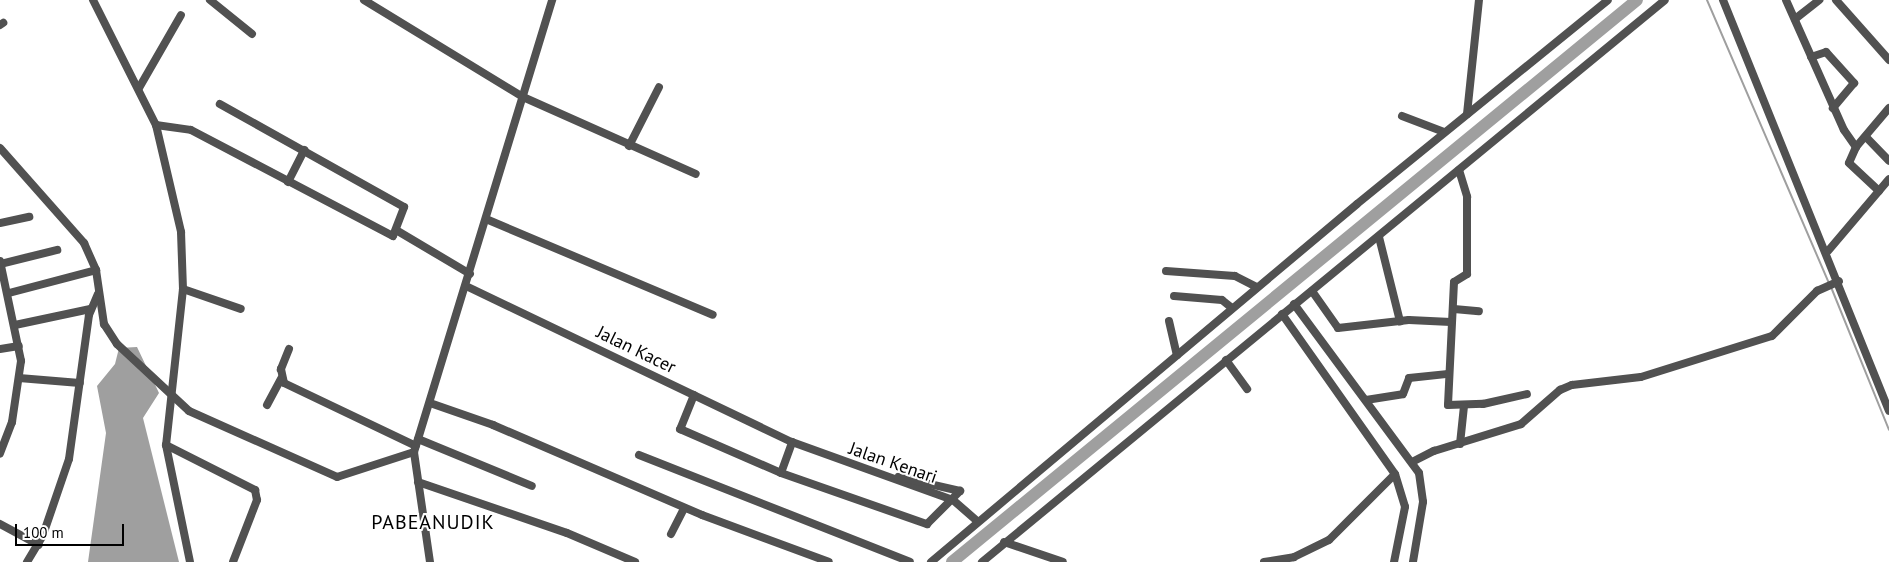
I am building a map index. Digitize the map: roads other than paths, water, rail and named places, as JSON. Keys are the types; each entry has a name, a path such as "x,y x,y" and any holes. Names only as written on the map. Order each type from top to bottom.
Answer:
{"street":[{"path":"93,0 156,125 181,232 183,289 166,445 190,562"},
{"path":"210,0 252,34"},
{"path":"365,0 523,97 629,146 696,174"},
{"path":"430,562 418,482 416,445 470,274 552,0"},
{"path":"1467,114 1479,0"},
{"path":"931,562 1257,287 1444,132 1608,0"},
{"path":"982,562 1665,0"},
{"path":"1723,0 1828,251 1836,283 1889,411"},
{"path":"1786,0 1833,108 1856,147"},
{"path":"1795,20 1819,0"},
{"path":"1836,0 1889,60"},
{"path":"139,88 182,15"},
{"path":"1812,57 1826,52 1854,83 1833,108"},
{"path":"629,146 659,87"},
{"path":"156,125 192,130 390,238 396,230 404,207 220,104"},
{"path":"1878,191 1849,163 1856,147 1888,110"},
{"path":"1402,116 1444,132"},
{"path":"1866,137 1889,162"},
{"path":"0,148 60,212 84,243 96,270 98,294 104,324 117,344 188,411 337,478 416,445"},
{"path":"288,182 304,150"},
{"path":"1459,170 1467,197 1468,274 1454,282 1454,310 1446,374 1448,405 1464,406 1527,394"},
{"path":"1828,251 1889,179"},
{"path":"0,223 28,217"},
{"path":"486,219 712,315"},
{"path":"396,230 470,274"},
{"path":"1379,237 1400,321"},
{"path":"0,454 19,378 19,346 9,293 0,263 57,250"},
{"path":"9,293 96,270"},
{"path":"1166,271 1235,276 1257,287"},
{"path":"1412,462 1521,424 1560,390 1572,386 1641,377 1772,336 1817,291 1836,283"},
{"name":"Jalan Kacer","path":"466,286 792,442"},
{"path":"183,289 241,309"},
{"path":"1312,290 1337,327 1400,321 1451,322"},
{"path":"27,562 38,545 69,459 90,309 98,294"},
{"path":"1174,296 1222,300 1232,308"},
{"path":"15,325 90,309"},
{"path":"1288,309 1366,400 1412,462 1424,493 1413,562"},
{"path":"1288,309 1395,474 1405,507 1394,562"},
{"path":"1454,310 1478,311"},
{"path":"1169,321 1177,355"},
{"path":"0,349 19,346"},
{"path":"267,405 281,379 289,350"},
{"path":"1226,360 1247,389"},
{"path":"1366,400 1403,394 1409,378 1446,374"},
{"path":"19,378 80,383"},
{"path":"281,379 416,445 532,486"},
{"path":"694,395 680,429 781,473 927,524 960,491 957,488 874,473"},
{"path":"430,403 493,424 684,508 829,562"},
{"path":"1460,444 1464,406"},
{"path":"781,473 792,442"},
{"name":"Jalan Kenari","path":"792,442 953,500 978,522"},
{"path":"166,445 255,490 257,500 233,562"},
{"path":"639,455 910,562"},
{"path":"1264,562 1294,557 1329,540 1395,474"},
{"path":"418,482 567,533 635,562"},
{"path":"671,534 684,508"},
{"path":"0,524 38,545"},
{"path":"1004,542 1063,562"}],"waterway":[{"path":"952,562 1637,0"},
{"path":"1707,0 1829,283"},
{"path":"1831,287 1889,430"}],"district":[{"name":"PABEANUDIK","path":"433,522"}]}
